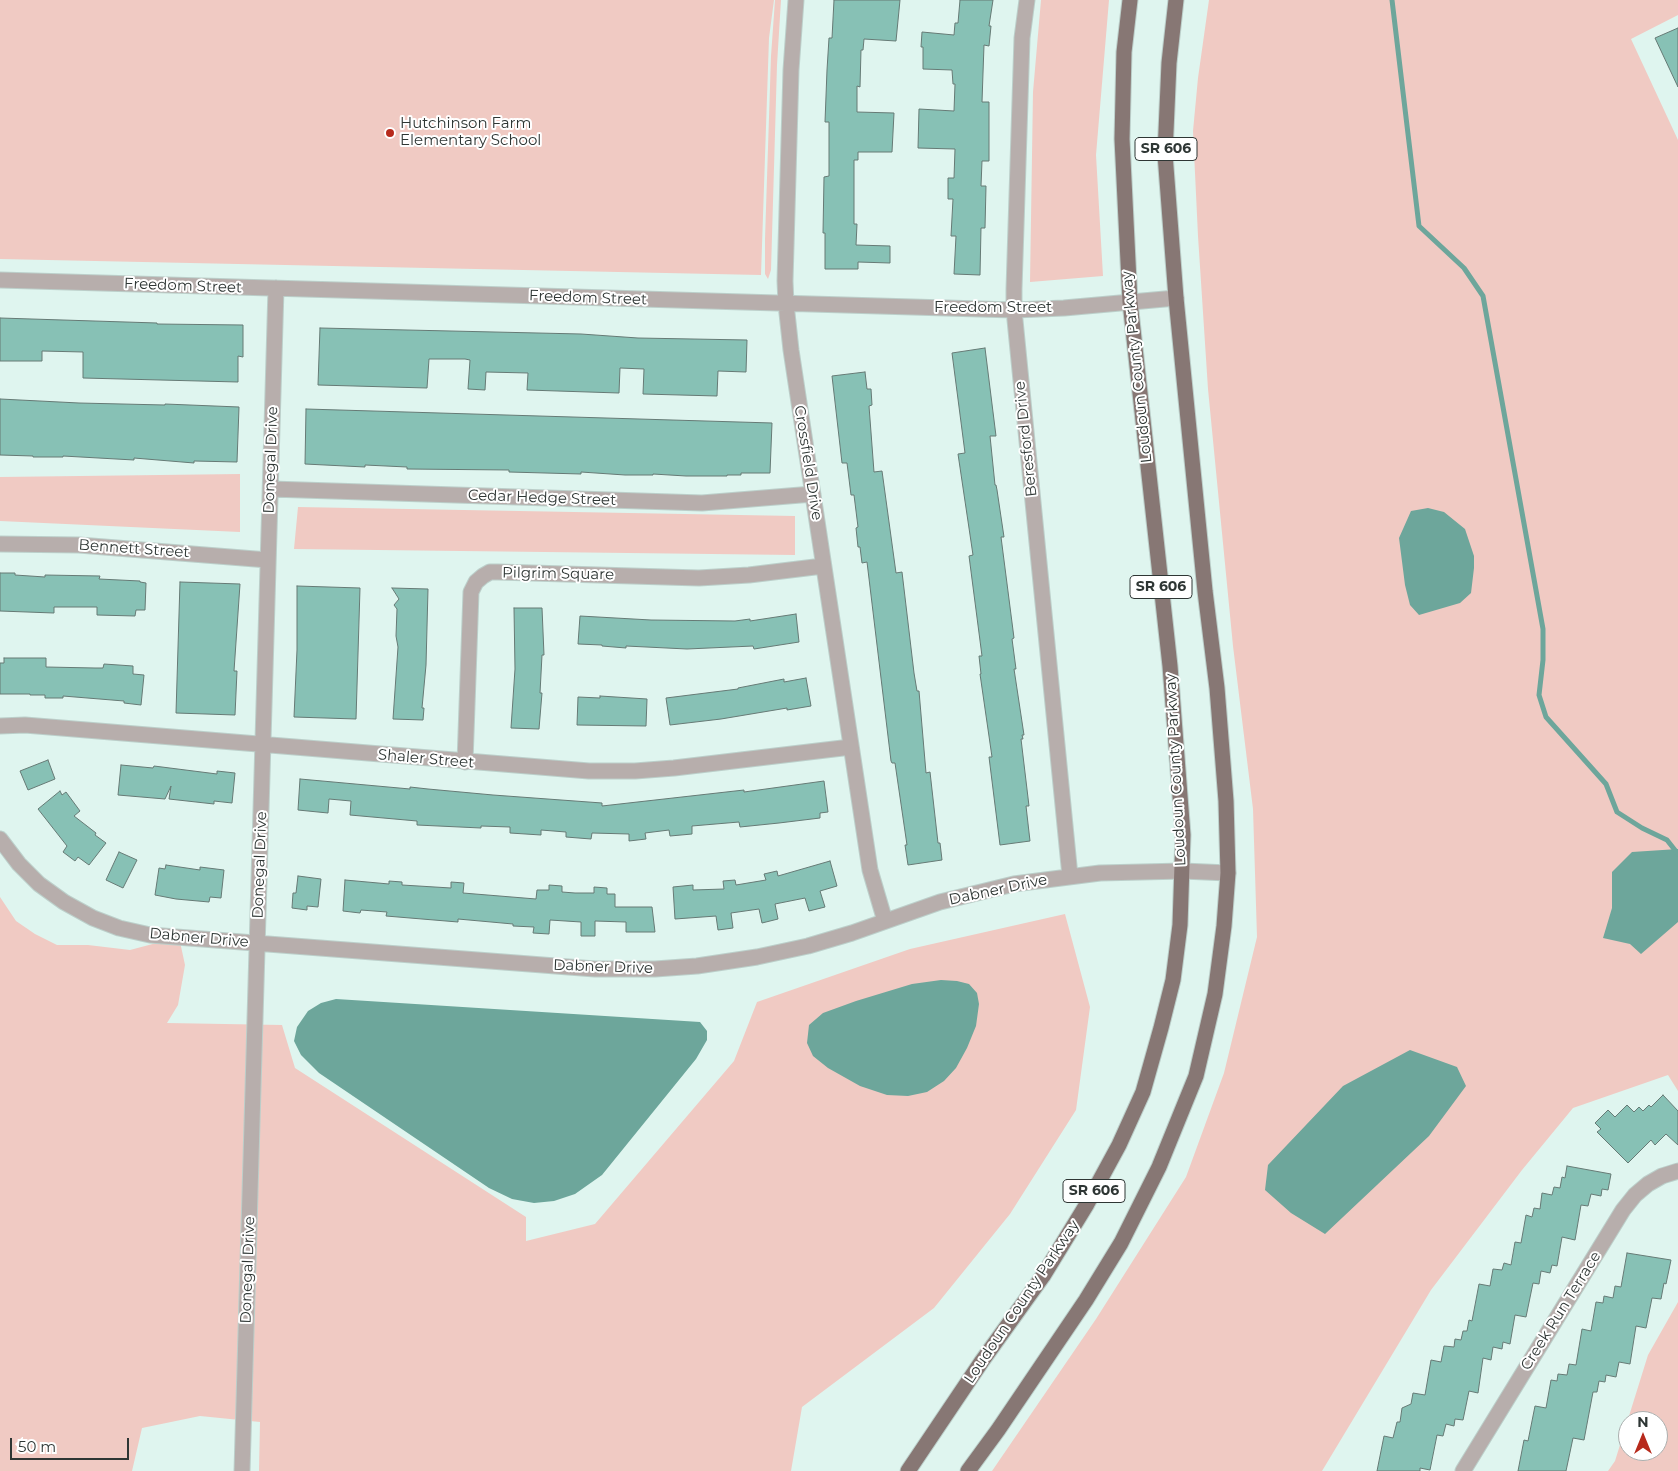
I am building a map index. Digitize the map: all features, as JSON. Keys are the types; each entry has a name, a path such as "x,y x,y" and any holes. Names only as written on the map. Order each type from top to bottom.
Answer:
{"main road":[{"name":"Loudoun County Parkway","path":"908,1471 982,1361 1043,1276 1087,1204 1119,1145 1143,1092 1162,1028 1173,980 1180,925 1182,872 1180,786 1170,666 1130,302 1122,138 1124,52 1130,0"},
{"name":"SR 606","path":"968,1471 1086,1300 1121,1243 1159,1167 1196,1076 1215,994 1224,926 1228,873 1226,802 1217,688 1205,591 1176,298 1165,154 1169,63 1176,0"}],"street":[{"name":"Crossfield Drive","path":"796,0 791,70 786,304 823,566 870,870 885,921"},
{"name":"Beresford Drive","path":"1026,0 1022,38 1014,310 1070,876"},
{"name":"Freedom Street","path":"0,280 1014,310 1064,308 1176,298"},
{"name":"Donegal Drive","path":"242,1471 276,288"},
{"name":"Cedar Hedge Street","path":"270,489 702,503 813,494"},
{"name":"Bennett Street","path":"0,544 78,545 268,560"},
{"name":"Pilgrim Square","path":"465,762 471,592 476,582 490,572 699,578 749,575 823,566"},
{"name":"Shaler Street","path":"0,726 25,725 589,771 635,771 851,747"},
{"name":"Dabner Drive","path":"0,839 19,864 39,884 64,902 93,918 119,928 150,935 595,969 655,969 697,966 766,956 852,933 940,902 1014,884 1070,876 1127,872 1228,873"},
{"name":"Creek Run Terrace","path":"1463,1471 1623,1210 1635,1195 1648,1184 1678,1170"}],"shaded area":[{"name":"Hutchinson Farm Elementary School","path":"0,0 774,0 769,38 761,275 0,259"},
{"path":"775,0 781,0 777,65 771,270 768,279 765,274 765,239 771,56"},
{"path":"1041,0 1109,0 1096,155 1103,276 1030,282 1033,92"},
{"path":"1209,0 1678,0 1678,15 1631,39 1678,140 1678,1091 1668,1075 1573,1108 1522,1170 1431,1290 1322,1471 992,1471 1096,1319 1186,1177 1224,1073 1257,937 1253,809 1233,646 1208,389 1198,236 1193,131"},
{"path":"240,474 240,532 0,521 0,477"},
{"path":"298,507 795,516 795,555 294,549"},
{"path":"1428,508 1444,512 1465,529 1474,556 1474,568 1471,593 1460,603 1419,615 1410,605 1405,585 1399,538 1411,511"},
{"path":"1678,849 1678,922 1641,954 1630,944 1603,938 1612,908 1612,872 1632,852"},
{"path":"0,897 16,921 35,934 57,945 88,945 130,950 179,937 185,965 178,1005 167,1023 282,1025 295,1068 526,1217 526,1241 595,1224 734,1061 757,1002 910,949 1065,914 1090,1007 1076,1110 1010,1214 934,1308 802,1407 791,1471 259,1471 260,1422 200,1416 142,1428 132,1471 0,1471"},
{"path":"941,980 969,984 977,993 979,1004 976,1026 956,1068 944,1081 927,1092 908,1096 887,1095 860,1086 828,1068 813,1056 807,1043 809,1025 823,1013 912,984"},
{"path":"336,999 700,1022 707,1031 707,1040 696,1059 602,1175 575,1194 554,1201 534,1203 512,1199 489,1188 319,1073 301,1055 294,1041 297,1027 308,1011 321,1003"},
{"path":"1410,1050 1457,1067 1466,1086 1429,1136 1325,1234 1291,1213 1265,1190 1268,1165 1343,1086"},
{"path":"1678,1302 1678,1471 1608,1471 1615,1461 1618,1451 1618,1461 1668,1461 1668,1411 1631,1411 1648,1355"}],"building":[{"path":"834,0 900,0 896,41 864,39 863,50 861,50 860,87 857,86 857,112 894,113 892,152 858,152 858,160 854,160 854,224 857,224 856,245 890,246 890,263 858,262 858,269 825,269 825,233 823,233 824,177 829,176 829,122 825,122 829,38 832,38"},
{"path":"960,0 993,0 989,26 991,26 989,46 984,45 982,102 989,102 989,161 982,161 981,186 986,186 985,228 981,228 980,275 954,274 956,236 951,236 953,199 948,199 948,178 954,178 955,149 918,148 919,109 954,111 955,84 953,84 952,70 923,69 922,32 954,35 955,23 958,23"},
{"path":"1678,28 1678,87 1655,38"},
{"path":"0,318 243,325 243,357 238,356 238,382 83,378 83,352 42,351 42,361 0,361"},
{"path":"320,328 747,340 746,372 718,371 717,396 643,394 644,369 620,368 619,393 527,390 528,373 486,372 485,390 468,389 470,360 465,359 429,359 427,388 318,385"},
{"path":"985,348 996,436 990,436 995,485 1004,537 1001,537 1014,638 1012,639 1016,669 1014,669 1024,735 1022,735 1023,739 1021,739 1029,806 1026,806 1030,841 1000,845 989,757 992,757 980,674 979,656 982,656 969,556 973,555 958,454 965,453 952,353"},
{"path":"865,372 867,389 871,389 872,405 869,406 874,472 882,471 896,573 902,572 914,673 917,691 919,691 926,773 930,772 938,843 940,843 942,860 908,865 905,845 907,845 895,763 891,761 867,562 862,563 860,547 858,547 856,528 858,527 854,495 851,495 847,463 842,463 832,376"},
{"path":"0,399 239,407 237,462 194,461 194,463 134,458 134,460 0,455"},
{"path":"306,409 772,423 770,473 741,473 741,475 727,476 625,475 305,464"},
{"path":"0,573 45,577 45,575 100,576 99,579 140,581 146,583 145,610 136,610 135,616 97,615 97,607 54,607 54,613 0,611"},
{"path":"180,582 240,584 234,671 237,671 235,715 176,713"},
{"path":"297,586 360,588 356,719 294,717"},
{"path":"392,588 428,589 423,720 393,719 398,647 396,636 397,609 394,605 399,599"},
{"path":"514,608 542,608 544,655 542,655 540,693 542,693 539,729 511,728 515,669"},
{"path":"796,614 799,642 754,649 753,646 687,649 626,646 626,648 578,644 580,616 651,620 735,621 750,619 750,621"},
{"path":"4,658 46,658 46,667 103,668 104,664 133,666 133,674 144,675 141,705 124,703 124,701 63,696 63,698 45,698 45,695 0,694 0,663 4,663"},
{"path":"806,678 811,706 670,725 666,698 738,689 784,679 784,682"},
{"path":"600,696 647,699 646,726 577,725 578,697 600,698"},
{"path":"48,760 55,779 28,790 20,771"},
{"path":"121,765 153,768 154,766 217,774 217,771 235,773 232,803 214,801 214,804 169,799 171,786 165,799 118,795"},
{"path":"300,779 602,803 602,806 744,790 744,792 824,781 828,812 820,813 820,818 779,823 740,827 739,822 692,826 692,834 670,836 669,830 645,833 646,839 629,841 629,834 592,833 591,839 566,837 566,832 541,830 541,835 510,833 510,827 481,826 481,828 417,825 417,821 350,815 351,801 329,799 328,813 298,810"},
{"path":"60,791 62,795 66,792 80,811 74,816 106,843 89,865 78,857 75,861 63,852 67,846 38,809"},
{"path":"119,852 137,860 123,888 106,880"},
{"path":"830,861 837,886 820,891 825,907 809,911 805,898 775,904 778,919 762,923 759,909 731,913 733,928 718,930 716,916 675,919 673,887 693,885 693,890 724,889 723,881 735,880 736,885 766,880 764,874 777,871 778,876"},
{"path":"166,865 200,870 200,867 224,870 221,898 210,897 209,902 155,895 159,868 165,869"},
{"path":"298,876 321,879 318,907 307,906 307,910 292,908 293,893 296,893"},
{"path":"345,880 389,884 389,881 402,882 402,885 451,888 451,882 464,883 463,893 536,899 537,890 549,890 549,885 562,886 562,892 575,893 594,893 594,887 607,888 607,894 615,894 615,907 652,907 655,932 626,932 626,922 595,921 595,936 581,936 581,922 550,920 549,934 533,933 534,927 513,926 513,924 458,919 458,922 386,916 387,912 361,910 360,913 343,911"},
{"path":"1663,1095 1678,1111 1678,1145 1666,1134 1655,1145 1651,1140 1628,1163 1597,1132 1601,1129 1595,1123 1608,1110 1615,1117 1627,1105 1634,1112 1639,1107 1643,1111 1649,1105 1651,1107"},
{"path":"1567,1166 1611,1174 1608,1190 1602,1189 1601,1196 1591,1194 1588,1206 1581,1205 1575,1240 1562,1237 1557,1266 1552,1265 1550,1273 1541,1271 1539,1284 1533,1283 1526,1317 1515,1315 1510,1344 1503,1342 1502,1349 1493,1347 1491,1360 1483,1358 1478,1393 1469,1391 1463,1420 1455,1419 1454,1426 1446,1424 1443,1436 1437,1435 1430,1470 1420,1468 1420,1471 1377,1471 1384,1436 1393,1438 1397,1422 1400,1422 1402,1408 1411,1404 1413,1393 1425,1395 1431,1360 1441,1362 1444,1346 1454,1347 1455,1339 1461,1340 1463,1331 1467,1331 1469,1320 1472,1321 1479,1284 1490,1286 1493,1269 1502,1270 1504,1263 1511,1265 1515,1242 1521,1243 1526,1215 1532,1217 1534,1208 1540,1209 1542,1193 1552,1195 1554,1187 1560,1188 1562,1177 1565,1178"},
{"path":"1627,1253 1671,1260 1661,1299 1652,1298 1646,1328 1636,1326 1630,1364 1619,1362 1616,1377 1606,1375 1605,1382 1599,1381 1597,1392 1593,1392 1584,1440 1573,1438 1566,1471 1518,1471 1524,1440 1528,1441 1535,1406 1546,1408 1551,1380 1557,1381 1558,1374 1567,1375 1569,1364 1576,1365 1582,1329 1591,1331 1596,1302 1603,1303 1604,1296 1613,1298 1615,1286 1621,1287"}],"waterway":[{"path":"1392,0 1419,226 1464,268 1483,296 1543,629 1543,660 1539,695 1546,717 1606,784 1617,812 1642,828 1667,840 1678,854"}],"place":[{"name":"Hutchinson Farm Elementary School","path":"390,133"}]}
